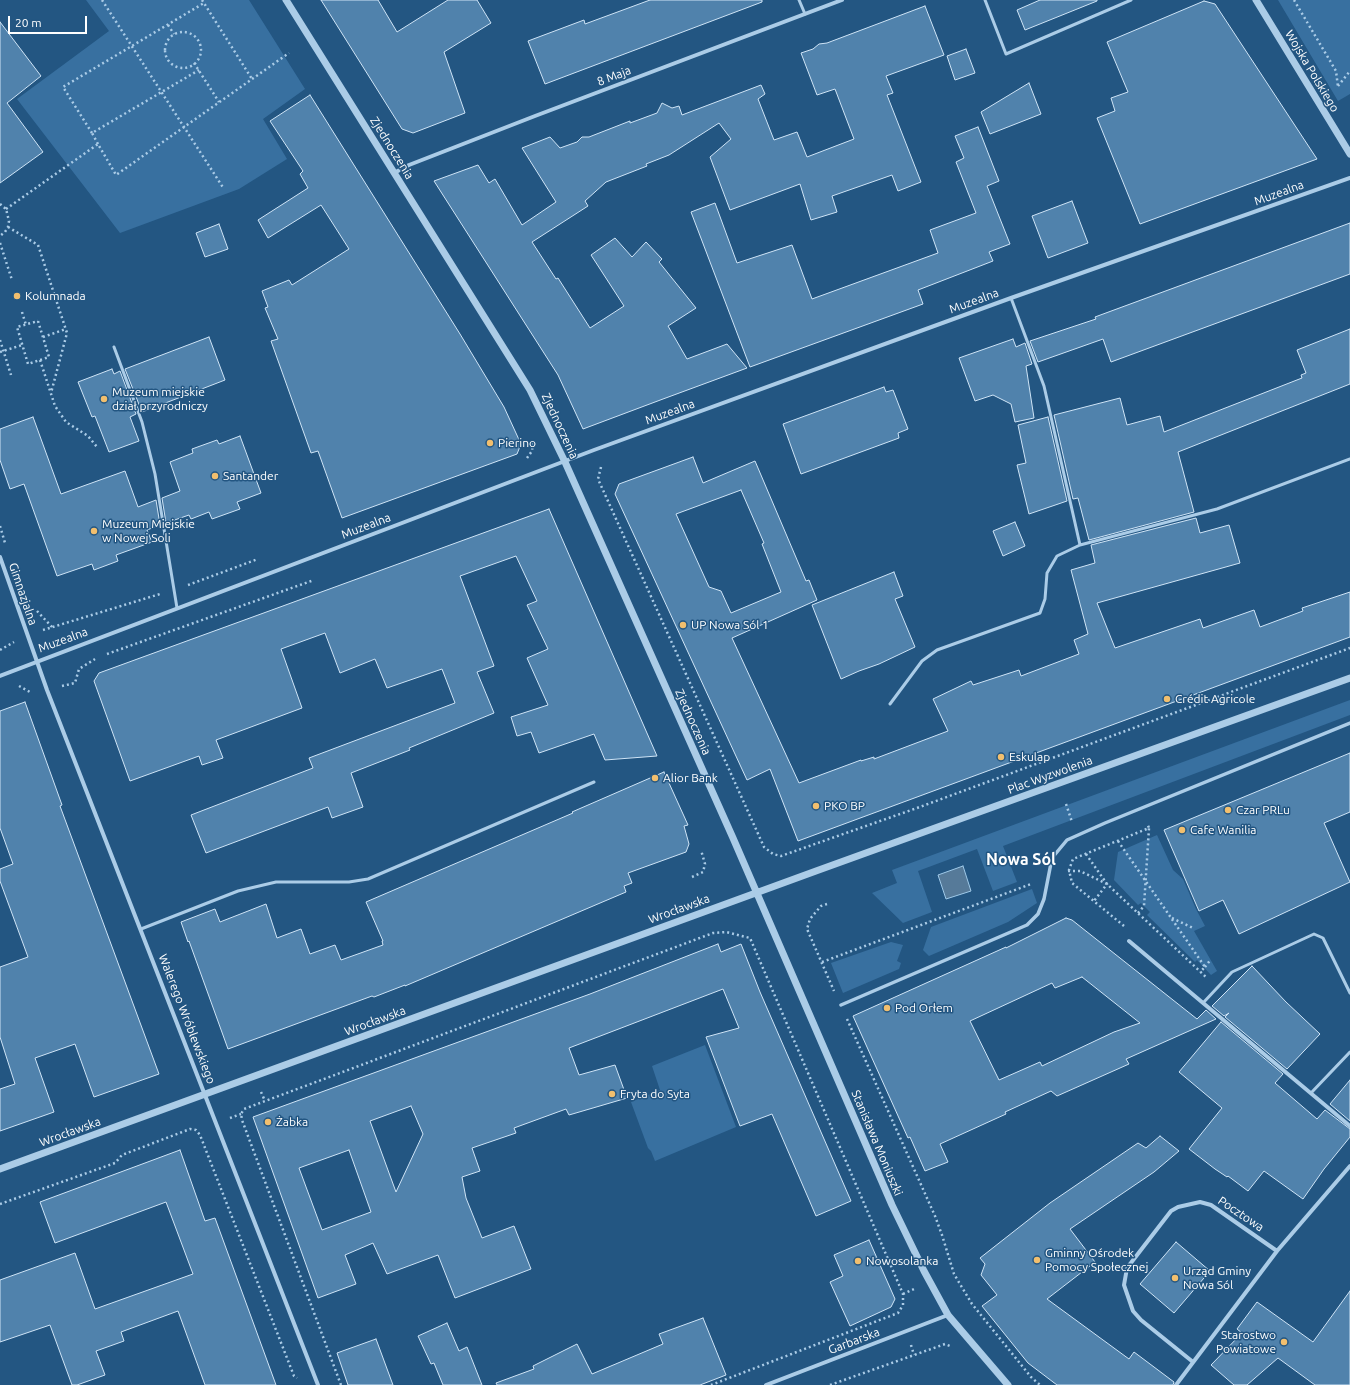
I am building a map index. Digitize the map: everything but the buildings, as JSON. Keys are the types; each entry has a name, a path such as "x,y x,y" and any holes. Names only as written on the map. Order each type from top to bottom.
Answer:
{"street":[{"name":"Zjednoczenia","path":"286,0 530,390 565,462 757,893"},
{"name":"8 Maja","path":"394,173 409,165 535,116 842,0"},
{"name":"Wojska Polskiego","path":"1256,0 1350,154"},
{"name":"Muzealna","path":"0,676 36,661 594,450 1011,298 1350,178"},
{"name":"Gimnazjalna","path":"0,557 36,661"},
{"name":"Walerego Wróblewskiego","path":"36,661 318,1385"},
{"name":"Plac Wyzwolenia","path":"757,893 1350,678"},
{"path":"841,1005 1027,925 1038,914 1044,899 1052,858 1068,840 1141,808 1350,723"},
{"name":"Wrocławska","path":"0,1169 757,893"},
{"name":"Stanisława Moniuszki","path":"757,893 892,1205 924,1271 948,1315 1008,1385"},
{"path":"1128,941 1350,1126"},
{"path":"1176,1385 1277,1251 1350,1166"},
{"name":"Pocztowa","path":"1193,1362 1141,1320 1133,1311 1124,1285 1128,1268 1171,1211 1178,1206 1200,1202 1211,1205 1277,1251"},
{"name":"Garbarska","path":"766,1385 948,1315"}],"lane":[{"path":"799,0 805,14"},
{"path":"984,0 1006,54 1131,0"},
{"path":"1011,298 1044,386 1080,545"},
{"path":"114,346 142,422 155,474 177,608"},
{"path":"890,704 922,661 937,650 1040,613 1046,598 1047,573 1058,556 1080,545 1217,509 1350,459"},
{"path":"141,928 238,891 276,882 349,882 368,879 594,782"},
{"path":"1203,1003 1232,972 1314,934 1323,938 1350,993"},
{"path":"1311,1093 1350,1052"}],"path":[{"path":"102,0 224,189"},
{"path":"202,0 252,79"},
{"path":"1294,0 1336,71 1338,87 1350,71"},
{"path":"204,4 63,87 116,175 289,53"},
{"path":"168,25 174,34"},
{"path":"185,32 196,37 201,47 198,59 194,63 184,68 178,67 166,56 166,44 169,38 174,34 185,32"},
{"path":"194,63 219,102"},
{"path":"92,133 199,70"},
{"path":"6,209 98,144"},
{"path":"0,204 6,209 8,214 8,227 0,236"},
{"path":"8,227 38,245 66,329 67,333 50,392"},
{"path":"0,243 12,280"},
{"path":"22,312 26,325"},
{"path":"38,321 43,337 49,357 28,364 17,328 38,321"},
{"path":"43,337 66,329"},
{"path":"0,340 2,352 11,375"},
{"path":"2,352 22,345"},
{"path":"40,360 55,406 66,422 88,436 97,447"},
{"path":"526,460 532,451 533,442"},
{"path":"601,467 598,479 764,847 773,854 780,856 909,811 1350,648"},
{"path":"0,650 26,635 174,590 262,557"},
{"path":"75,683 79,669 93,659 314,580"},
{"path":"1138,913 1144,906 1149,828 1141,808"},
{"path":"1129,930 1072,883 1069,870 1074,859 1149,828"},
{"path":"1118,841 1205,967"},
{"path":"692,877 703,872 705,864 701,850"},
{"path":"1086,854 1107,884 1217,988"},
{"path":"822,962 1069,870 1080,871 1107,884"},
{"path":"1094,901 1107,884"},
{"path":"827,904 821,906 810,919 807,929 935,1216 953,1270 972,1304 1031,1378 1040,1385"},
{"path":"1171,917 1193,928"},
{"path":"341,1385 242,1120 241,1114 244,1109 713,933 726,932 750,938 903,1294 903,1305 898,1313 712,1385"},
{"path":"1200,972 1212,959"},
{"path":"0,1204 116,1164 122,1155 190,1129 196,1130 200,1135 294,1376 302,1380"},
{"path":"948,1272 953,1270"},
{"path":"903,1294 916,1288"},
{"path":"830,1385 945,1344 951,1347"}],"shaded area":[{"path":"86,0 249,0 305,89 263,119 287,159 239,189 120,233 17,99 109,31"},
{"path":"1278,0 1350,0 1350,94 1338,101"},
{"path":"1350,700 1350,715 1003,846 1017,882 993,891 977,849 918,871 932,912 903,923 872,893 897,883 892,870"},
{"path":"1157,835 1173,870 1183,879 1205,926 1194,931 1217,971 1211,975 1197,960 1195,962 1147,915 1150,912 1141,903 1138,905 1114,880 1118,852"},
{"path":"963,866 971,891 946,899 938,875"},
{"path":"1032,889 1037,903 1008,922 929,956 923,950 931,927"},
{"path":"891,942 903,945 897,961 901,963 899,969 843,993 831,963"},
{"path":"705,1045 736,1127 655,1161 651,1151 648,1148 631,1102 660,1090 652,1066"}],"place":[{"name":"Kolumnada","path":"17,296"},
{"name":"Muzeum miejskie dział przyrodniczy","path":"104,399"},
{"name":"Pierino","path":"490,443"},
{"name":"Santander","path":"215,476"},
{"name":"Muzeum Miejskie w Nowej Soli","path":"94,531"},
{"name":"UP Nowa Sól 1","path":"683,625"},
{"name":"Crédit Agricole","path":"1167,699"},
{"name":"Eskulap","path":"1001,757"},
{"name":"Alior Bank","path":"655,778"},
{"name":"PKO BP","path":"816,806"},
{"name":"Czar PRLu","path":"1228,810"},
{"name":"Cafe Wanilia","path":"1182,830"},
{"name":"Pod Orłem","path":"887,1008"},
{"name":"Fryta do Syta","path":"612,1094"},
{"name":"Żabka","path":"268,1122"},
{"name":"Gminny Ośrodek Pomocy Społecznej","path":"1037,1260"},
{"name":"Nowosolanka","path":"858,1261"},
{"name":"Urząd Gminy Nowa Sól","path":"1175,1278"},
{"name":"Starostwo Powiatowe","path":"1284,1342"}],"district":[{"name":"Nowa Sól","path":"1021,860"}]}
